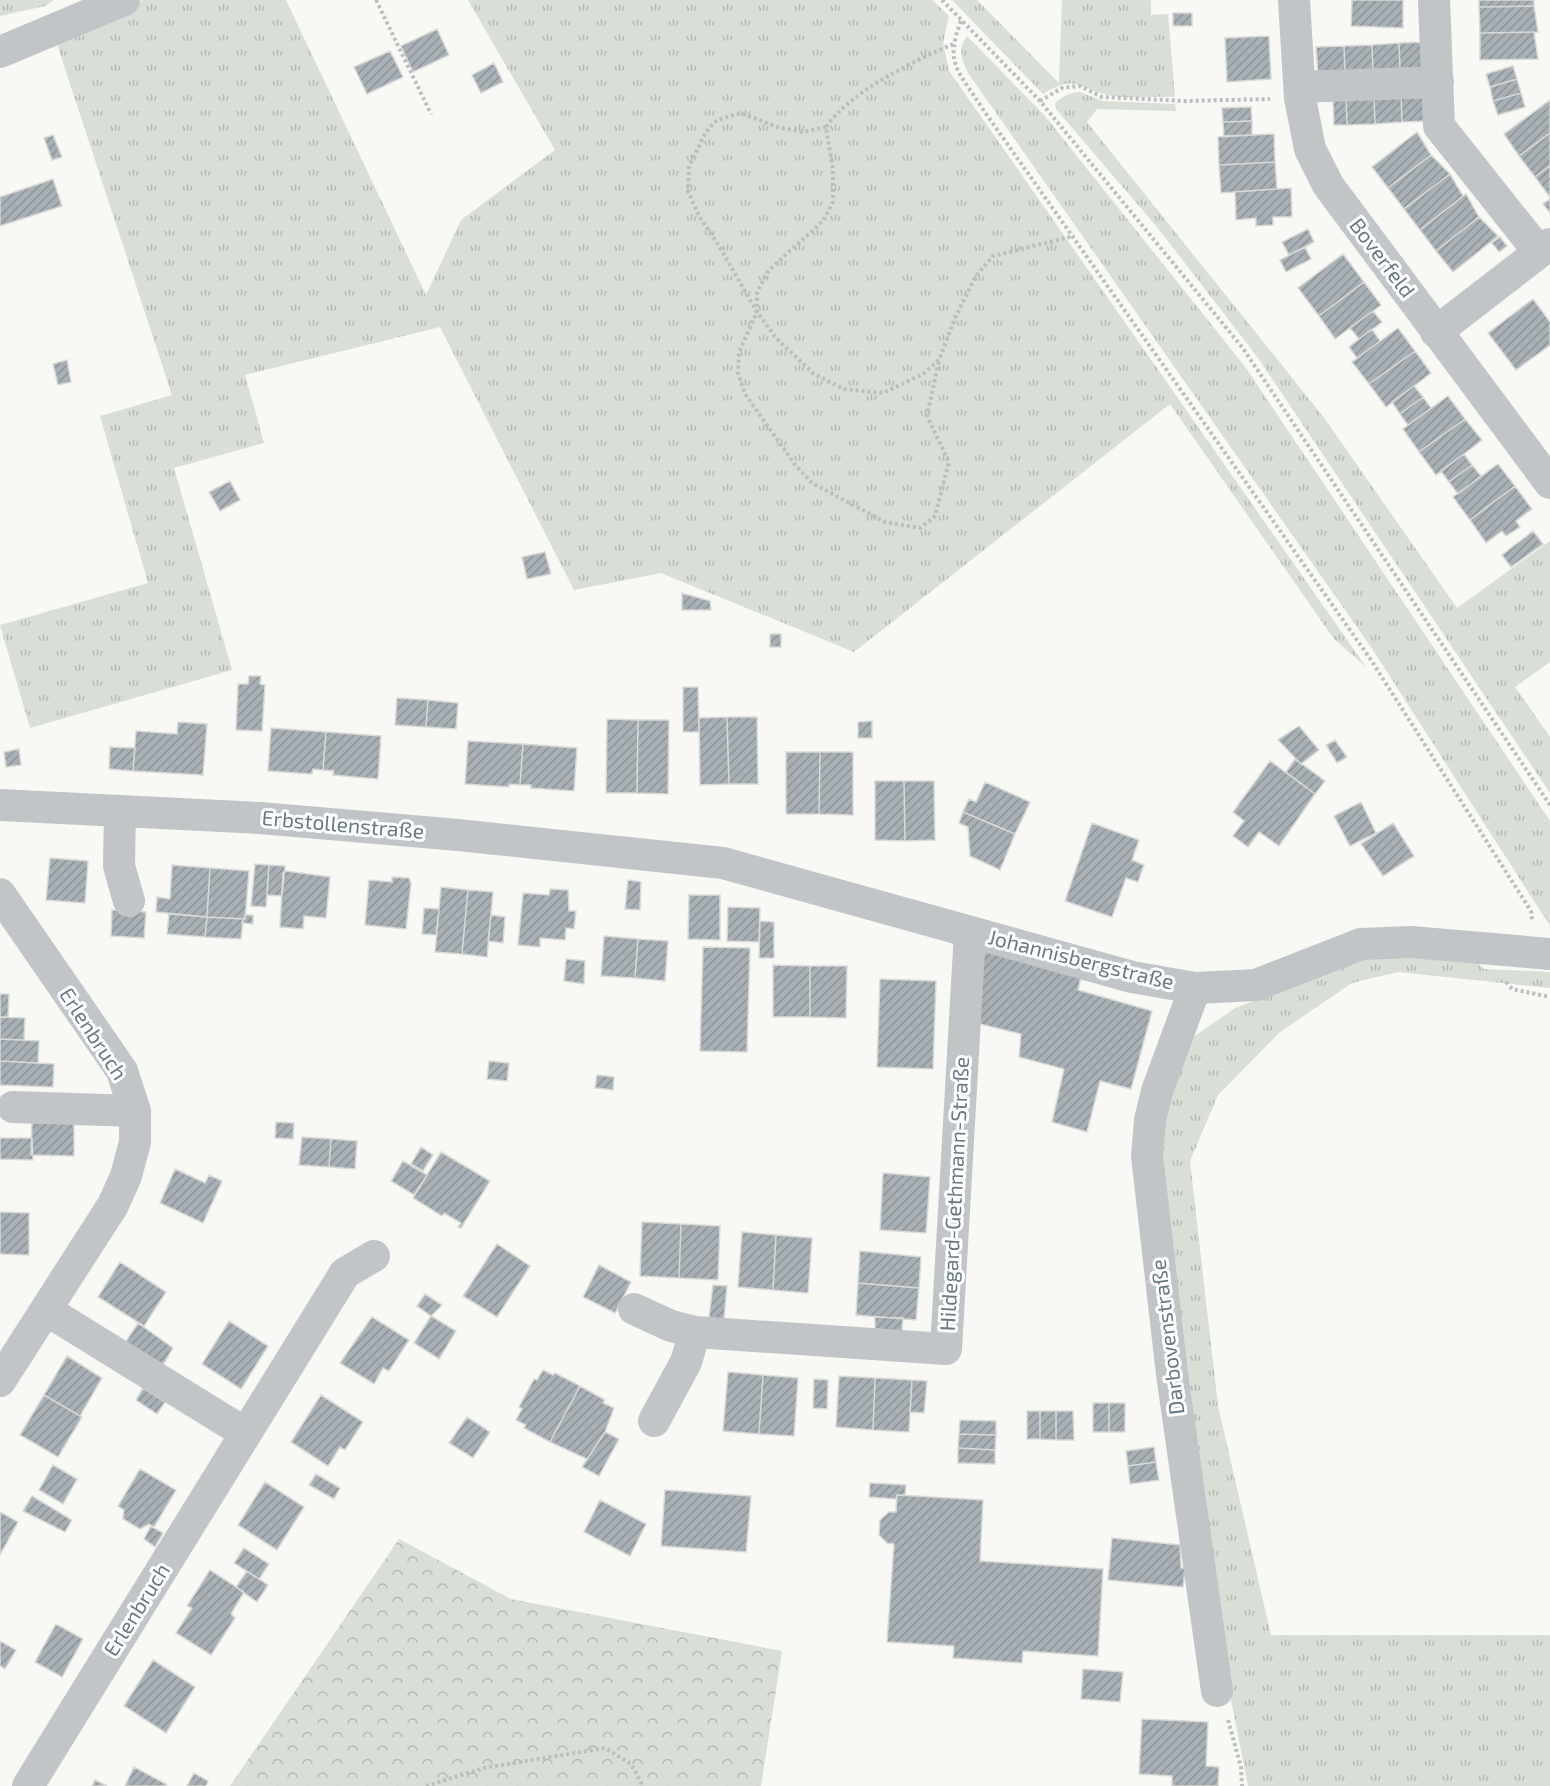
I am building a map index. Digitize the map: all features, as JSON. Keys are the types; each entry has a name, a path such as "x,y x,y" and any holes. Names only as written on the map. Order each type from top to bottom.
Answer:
{"street":[{"path":"0,52 123,0"},
{"name":"Boverfeld","path":"1294,0 1300,92 1310,149 1328,185 1550,483"},
{"path":"1434,0 1440,126 1545,248 1436,332"},
{"path":"1300,92 1438,82"},
{"name":"Erbstollenstraße","path":"0,805 260,818 686,858"},
{"path":"120,811 119,866 129,901"},
{"name":"Johannisbergstraße","path":"686,858 723,863 1132,977 1195,988 1225,989 1256,985 1361,944 1411,942 1545,954"},
{"name":"Erlenbruch","path":"0,894 122,1071 135,1111 135,1142 122,1185 113,1205 0,1381"},
{"name":"Hildegard-Gethmann-Straße","path":"634,1309 671,1326 695,1332 946,1349 970,932"},
{"name":"Darbovenstraße","path":"1195,988 1157,1091 1150,1120 1147,1156 1172,1374 1217,1691"},
{"path":"13,1107 135,1111"},
{"name":"Erlenbruch","path":"28,1786 345,1273 374,1256"},
{"path":"46,1310 245,1433"},
{"path":"654,1421 686,1362 695,1332"}],"path":[{"path":"376,0 431,114"},
{"path":"942,0 1040,101 1242,347 1550,805"},
{"path":"962,21 952,44 953,61 982,108 1369,657 1531,912 1545,954"},
{"path":"939,360 923,374 883,393 844,389 814,374 776,338 757,312 699,216 688,191 689,166 706,132 717,120 741,114 777,127 803,132 826,127 837,112 893,71 952,44"},
{"path":"1040,101 1062,88 1080,86 1102,97 1185,101 1300,92"},
{"path":"826,127 833,170 833,202 823,221 769,270 757,292 757,312 739,352 738,373 745,394 796,466 812,483 885,522 920,528 935,516 949,462 927,416 939,360 970,287 993,256 1074,236"},
{"path":"1512,989 1550,997"},
{"path":"1217,1691 1234,1735 1242,1786"},
{"path":"426,1786 484,1768 605,1748 631,1764 644,1786"}],"green space":[{"path":"0,0 54,0 45,6 0,16"},
{"path":"143,0 286,0 426,295 461,220 555,150 468,0 932,0 949,16 943,43 949,71 1366,667 1334,639 1170,404 854,652 661,573 574,590 440,327 245,375 264,443 174,468 232,670 30,728 0,625 148,583 100,416 172,395 55,38"},
{"path":"952,0 977,0 1059,83 1062,0 1151,0 1151,15 1168,14 1175,97 1112,96 1074,84 1062,85 1043,94"},
{"path":"967,36 1045,116 1246,368 1550,821 1550,926 1371,647 968,73 961,50"},
{"path":"1080,92 1103,101 1175,104 1176,111 1097,109 1087,122 1325,419 1457,608 1550,541 1550,662 1515,687 1550,737 1550,793 1256,355 1157,227 1056,109 1055,103 1069,94"},
{"path":"1398,955 1478,963 1484,969 1550,972 1550,988 1398,972 1352,983 1280,1032 1218,1095 1190,1161 1218,1406 1271,1635 1550,1635 1550,1786 1248,1786 1228,1685 1157,1163 1164,1098 1192,1038 1235,1008 1311,980 1349,961"},
{"path":"399,1539 511,1599 782,1651 761,1786 230,1786"}],"building":[{"path":"1352,0 1403,0 1403,28 1351,26"},
{"path":"1479,0 1534,0 1534,6 1479,7"},
{"path":"1534,6 1538,32 1480,33 1479,7"},
{"path":"1173,13 1192,13 1192,26 1173,26"},
{"path":"437,29 449,55 413,72 401,46"},
{"path":"1534,32 1538,59 1480,60 1480,33"},
{"path":"1269,36 1271,79 1227,82 1225,38"},
{"path":"1427,42 1428,69 1400,70 1399,43"},
{"path":"1399,43 1400,70 1373,72 1372,45"},
{"path":"1372,45 1373,72 1345,73 1344,46"},
{"path":"1344,46 1345,73 1318,74 1316,47"},
{"path":"390,51 403,77 367,94 354,67"},
{"path":"494,63 503,82 481,93 472,75"},
{"path":"1513,66 1517,79 1490,87 1486,74"},
{"path":"1517,79 1521,93 1493,101 1490,87"},
{"path":"1521,93 1525,107 1498,115 1493,101"},
{"path":"1429,94 1430,121 1402,122 1401,95"},
{"path":"1401,95 1402,122 1375,124 1374,97"},
{"path":"1374,97 1375,124 1347,125 1346,98"},
{"path":"1346,98 1347,125 1334,125 1333,99"},
{"path":"1550,100 1550,133 1519,156 1504,134"},
{"path":"1251,107 1252,121 1223,122 1222,108"},
{"path":"1252,121 1252,135 1224,136 1223,122"},
{"path":"1417,132 1431,155 1388,188 1372,167"},
{"path":"1550,133 1550,166 1535,177 1519,156"},
{"path":"1274,134 1275,162 1219,165 1218,137"},
{"path":"53,135 62,157 52,160 44,138"},
{"path":"1431,155 1450,174 1404,209 1388,188"},
{"path":"1275,162 1277,189 1221,193 1219,165"},
{"path":"1550,166 1550,197 1535,177"},
{"path":"1450,174 1463,196 1420,230 1404,209"},
{"path":"53,179 62,206 0,226 0,197"},
{"path":"1291,188 1292,217 1273,217 1273,225 1256,226 1256,218 1236,220 1235,192"},
{"path":"1466,194 1479,217 1436,251 1420,230"},
{"path":"1550,199 1550,213 1543,204"},
{"path":"1479,217 1498,236 1453,272 1436,251"},
{"path":"1308,229 1314,242 1289,255 1282,242"},
{"path":"1500,237 1507,246 1499,252 1492,243"},
{"path":"1305,247 1311,259 1286,272 1280,260"},
{"path":"1343,254 1364,282 1319,316 1298,288"},
{"path":"1364,282 1381,305 1335,339 1319,316"},
{"path":"1533,299 1550,322 1550,345 1516,370 1488,333"},
{"path":"1373,311 1382,322 1359,339 1350,328"},
{"path":"1398,328 1415,351 1369,384 1352,362"},
{"path":"1372,329 1380,341 1357,358 1349,347"},
{"path":"1415,351 1431,373 1386,407 1369,384"},
{"path":"67,360 71,382 58,385 53,364"},
{"path":"1414,386 1423,397 1400,414 1392,402"},
{"path":"1448,396 1465,419 1419,452 1403,429"},
{"path":"1423,397 1431,408 1408,425 1400,414"},
{"path":"1465,419 1482,440 1436,475 1419,452"},
{"path":"1464,454 1472,465 1449,482 1441,471"},
{"path":"1498,464 1515,486 1470,520 1453,497"},
{"path":"1472,465 1481,476 1458,494 1449,482"},
{"path":"230,481 240,500 220,511 209,492"},
{"path":"1515,486 1532,509 1516,521 1520,527 1506,536 1502,531 1486,543 1470,520"},
{"path":"1533,531 1543,544 1511,567 1502,555"},
{"path":"545,552 551,574 527,579 522,557"},
{"path":"682,593 710,601 711,610 682,610"},
{"path":"770,634 781,634 781,647 770,647"},
{"path":"249,676 261,676 260,684 265,685 262,731 236,730 238,684 248,684"},
{"path":"683,687 698,687 699,732 683,732"},
{"path":"397,698 428,700 426,727 395,725"},
{"path":"428,700 458,703 456,729 426,727"},
{"path":"727,717 729,784 700,785 699,718"},
{"path":"727,717 757,717 758,784 729,784"},
{"path":"607,719 638,720 637,793 606,793"},
{"path":"638,720 669,720 668,794 637,793"},
{"path":"872,721 872,738 858,738 858,722"},
{"path":"178,722 207,724 203,775 133,771 136,731 177,734"},
{"path":"1299,726 1319,750 1301,764 1278,740"},
{"path":"271,728 326,732 323,770 313,769 312,774 268,771"},
{"path":"326,732 381,736 378,779 333,775 334,771 323,770"},
{"path":"1335,740 1347,757 1337,763 1326,745"},
{"path":"468,741 523,744 520,785 509,784 509,787 465,784"},
{"path":"523,744 577,748 574,791 520,785"},
{"path":"110,747 135,748 133,771 109,769"},
{"path":"19,749 21,765 6,767 4,752"},
{"path":"786,752 820,752 819,814 786,814"},
{"path":"820,752 853,752 853,815 819,814"},
{"path":"1295,759 1325,781 1315,794 1286,772"},
{"path":"1270,761 1315,794 1279,846 1259,832 1248,847 1233,836 1244,821 1233,812"},
{"path":"875,781 904,781 905,841 875,840"},
{"path":"904,781 934,781 935,840 905,841"},
{"path":"985,782 1030,802 1015,834 963,812 969,799 976,802"},
{"path":"1361,802 1376,833 1350,846 1334,816"},
{"path":"963,812 1015,834 1000,870 970,856 968,827 959,823"},
{"path":"1092,823 1139,840 1132,860 1144,865 1138,882 1126,878 1112,917 1065,901"},
{"path":"1393,823 1414,856 1383,876 1361,844"},
{"path":"50,858 88,861 85,903 46,900"},
{"path":"255,864 269,865 266,907 251,906"},
{"path":"172,865 210,868 207,917 156,912 157,897 170,899"},
{"path":"269,865 285,866 282,896 267,895"},
{"path":"210,868 249,871 245,919 207,917"},
{"path":"286,871 330,877 326,918 304,916 303,929 280,927 283,873"},
{"path":"392,877 409,878 411,883 406,929 365,925 369,880 392,882"},
{"path":"628,880 641,882 640,910 625,909"},
{"path":"441,887 468,890 462,954 435,952"},
{"path":"550,889 568,890 569,911 576,911 574,929 566,928 565,940 540,938 540,947 518,945 523,893 549,895"},
{"path":"468,890 493,892 487,957 462,954"},
{"path":"689,895 720,895 720,940 688,939"},
{"path":"728,907 760,908 759,942 727,941"},
{"path":"424,908 439,909 436,935 422,934"},
{"path":"112,910 146,912 144,938 111,936"},
{"path":"169,914 207,917 205,937 167,934"},
{"path":"245,915 253,915 253,924 242,923"},
{"path":"491,915 505,917 503,943 488,941"},
{"path":"207,917 243,919 241,939 205,937"},
{"path":"760,921 774,922 774,958 759,958"},
{"path":"604,936 638,939 635,978 601,976"},
{"path":"638,939 668,941 665,981 635,978"},
{"path":"703,947 750,948 747,1052 700,1051"},
{"path":"990,952 1081,977 1078,990 1152,1011 1131,1089 1100,1081 1087,1132 1052,1122 1064,1069 1019,1057 1021,1034 976,1023 984,953"},
{"path":"566,959 585,961 584,984 564,981"},
{"path":"773,965 810,966 810,1017 773,1017"},
{"path":"810,966 847,966 846,1018 810,1017"},
{"path":"880,979 936,981 933,1069 877,1067"},
{"path":"0,994 9,994 8,1017 0,1017"},
{"path":"0,1017 25,1018 24,1040 0,1039"},
{"path":"0,1039 39,1041 38,1063 0,1061"},
{"path":"0,1061 54,1064 53,1087 0,1085"},
{"path":"489,1061 509,1063 507,1081 487,1079"},
{"path":"597,1075 614,1077 613,1090 595,1088"},
{"path":"32,1121 74,1122 74,1156 31,1155"},
{"path":"276,1122 294,1123 293,1139 275,1138"},
{"path":"302,1137 331,1139 329,1167 299,1165"},
{"path":"0,1138 32,1138 33,1160 0,1159"},
{"path":"331,1139 357,1141 355,1169 329,1167"},
{"path":"421,1147 433,1155 423,1171 411,1164"},
{"path":"441,1152 490,1181 461,1228 458,1227 461,1223 444,1213 442,1216 413,1198"},
{"path":"403,1161 427,1175 414,1195 391,1181"},
{"path":"175,1169 205,1183 209,1175 222,1181 203,1223 160,1203"},
{"path":"883,1173 930,1177 926,1233 880,1230"},
{"path":"0,1212 29,1213 29,1255 0,1254"},
{"path":"642,1222 681,1224 679,1278 640,1276"},
{"path":"681,1224 720,1226 718,1280 679,1278"},
{"path":"742,1232 776,1235 773,1290 738,1287"},
{"path":"776,1235 812,1238 808,1293 773,1290"},
{"path":"497,1244 530,1266 497,1317 463,1296"},
{"path":"860,1251 921,1257 919,1288 858,1283"},
{"path":"120,1262 166,1292 144,1326 98,1297"},
{"path":"599,1265 631,1282 615,1313 583,1297"},
{"path":"858,1283 919,1288 916,1320 856,1315"},
{"path":"713,1285 727,1286 724,1319 709,1318"},
{"path":"425,1294 442,1305 431,1316 417,1306"},
{"path":"431,1316 456,1331 439,1359 414,1343"},
{"path":"372,1317 409,1340 389,1371 383,1368 374,1384 340,1363"},
{"path":"875,1317 903,1318 902,1331 875,1330"},
{"path":"229,1321 268,1346 241,1389 202,1364"},
{"path":"138,1323 173,1348 163,1365 125,1343"},
{"path":"67,1356 102,1378 80,1416 44,1395"},
{"path":"543,1370 553,1375 555,1373 580,1386 550,1442 524,1428 526,1425 516,1420 522,1409 519,1407 534,1379 537,1380"},
{"path":"728,1372 763,1375 759,1434 723,1431"},
{"path":"763,1375 798,1378 794,1436 759,1434"},
{"path":"839,1376 875,1378 873,1430 836,1427"},
{"path":"875,1378 912,1380 909,1432 873,1430"},
{"path":"814,1379 828,1380 827,1409 813,1408"},
{"path":"912,1380 927,1381 924,1413 910,1412"},
{"path":"580,1386 605,1400 603,1403 614,1408 605,1432 587,1459 550,1442"},
{"path":"143,1388 165,1402 157,1414 136,1400"},
{"path":"44,1395 82,1417 58,1457 20,1435"},
{"path":"321,1395 363,1422 345,1450 340,1447 328,1466 291,1442"},
{"path":"1093,1403 1109,1403 1109,1432 1093,1432"},
{"path":"1109,1403 1125,1403 1125,1432 1109,1432"},
{"path":"1027,1411 1040,1411 1040,1439 1027,1439"},
{"path":"1040,1411 1056,1411 1056,1440 1040,1439"},
{"path":"1056,1411 1073,1411 1074,1440 1056,1440"},
{"path":"467,1417 490,1432 473,1458 449,1443"},
{"path":"960,1420 996,1421 996,1435 959,1434"},
{"path":"605,1432 619,1439 599,1476 582,1467"},
{"path":"959,1434 996,1435 995,1450 958,1448"},
{"path":"1154,1447 1156,1462 1128,1466 1126,1451"},
{"path":"958,1448 995,1450 995,1464 958,1463"},
{"path":"1156,1462 1159,1480 1130,1484 1128,1466"},
{"path":"53,1465 77,1479 63,1504 39,1490"},
{"path":"140,1469 176,1490 154,1527 149,1524 140,1529 123,1519 124,1510 118,1506"},
{"path":"316,1474 340,1488 334,1499 309,1485"},
{"path":"265,1482 304,1507 277,1550 238,1525"},
{"path":"870,1483 906,1485 905,1495 897,1495 896,1499 869,1497"},
{"path":"665,1490 751,1496 746,1552 661,1546"},
{"path":"897,1495 983,1500 980,1561 1103,1569 1098,1656 1023,1651 1022,1663 953,1658 954,1646 887,1642 894,1544 887,1543 879,1535 880,1520 889,1512 896,1512"},
{"path":"32,1496 72,1520 65,1532 23,1511"},
{"path":"600,1500 646,1524 630,1556 584,1532"},
{"path":"0,1512 18,1522 0,1555"},
{"path":"151,1526 163,1533 155,1547 144,1539"},
{"path":"1112,1538 1180,1545 1181,1568 1185,1568 1183,1587 1108,1580"},
{"path":"244,1548 269,1564 259,1579 234,1563"},
{"path":"210,1570 244,1592 231,1614 235,1618 211,1655 176,1633 192,1608 187,1606"},
{"path":"247,1571 268,1585 257,1602 236,1587"},
{"path":"56,1624 83,1639 62,1677 35,1662"},
{"path":"0,1641 16,1650 5,1669 0,1666"},
{"path":"153,1660 195,1687 166,1733 124,1706"},
{"path":"1083,1669 1123,1672 1120,1702 1081,1699"},
{"path":"1142,1719 1208,1722 1206,1766 1219,1767 1218,1786 1172,1786 1172,1776 1139,1774"},
{"path":"134,1767 166,1784 167,1786 125,1786"},
{"path":"194,1773 208,1781 206,1786 187,1786"},
{"path":"95,1780 107,1786 92,1786"}]}
